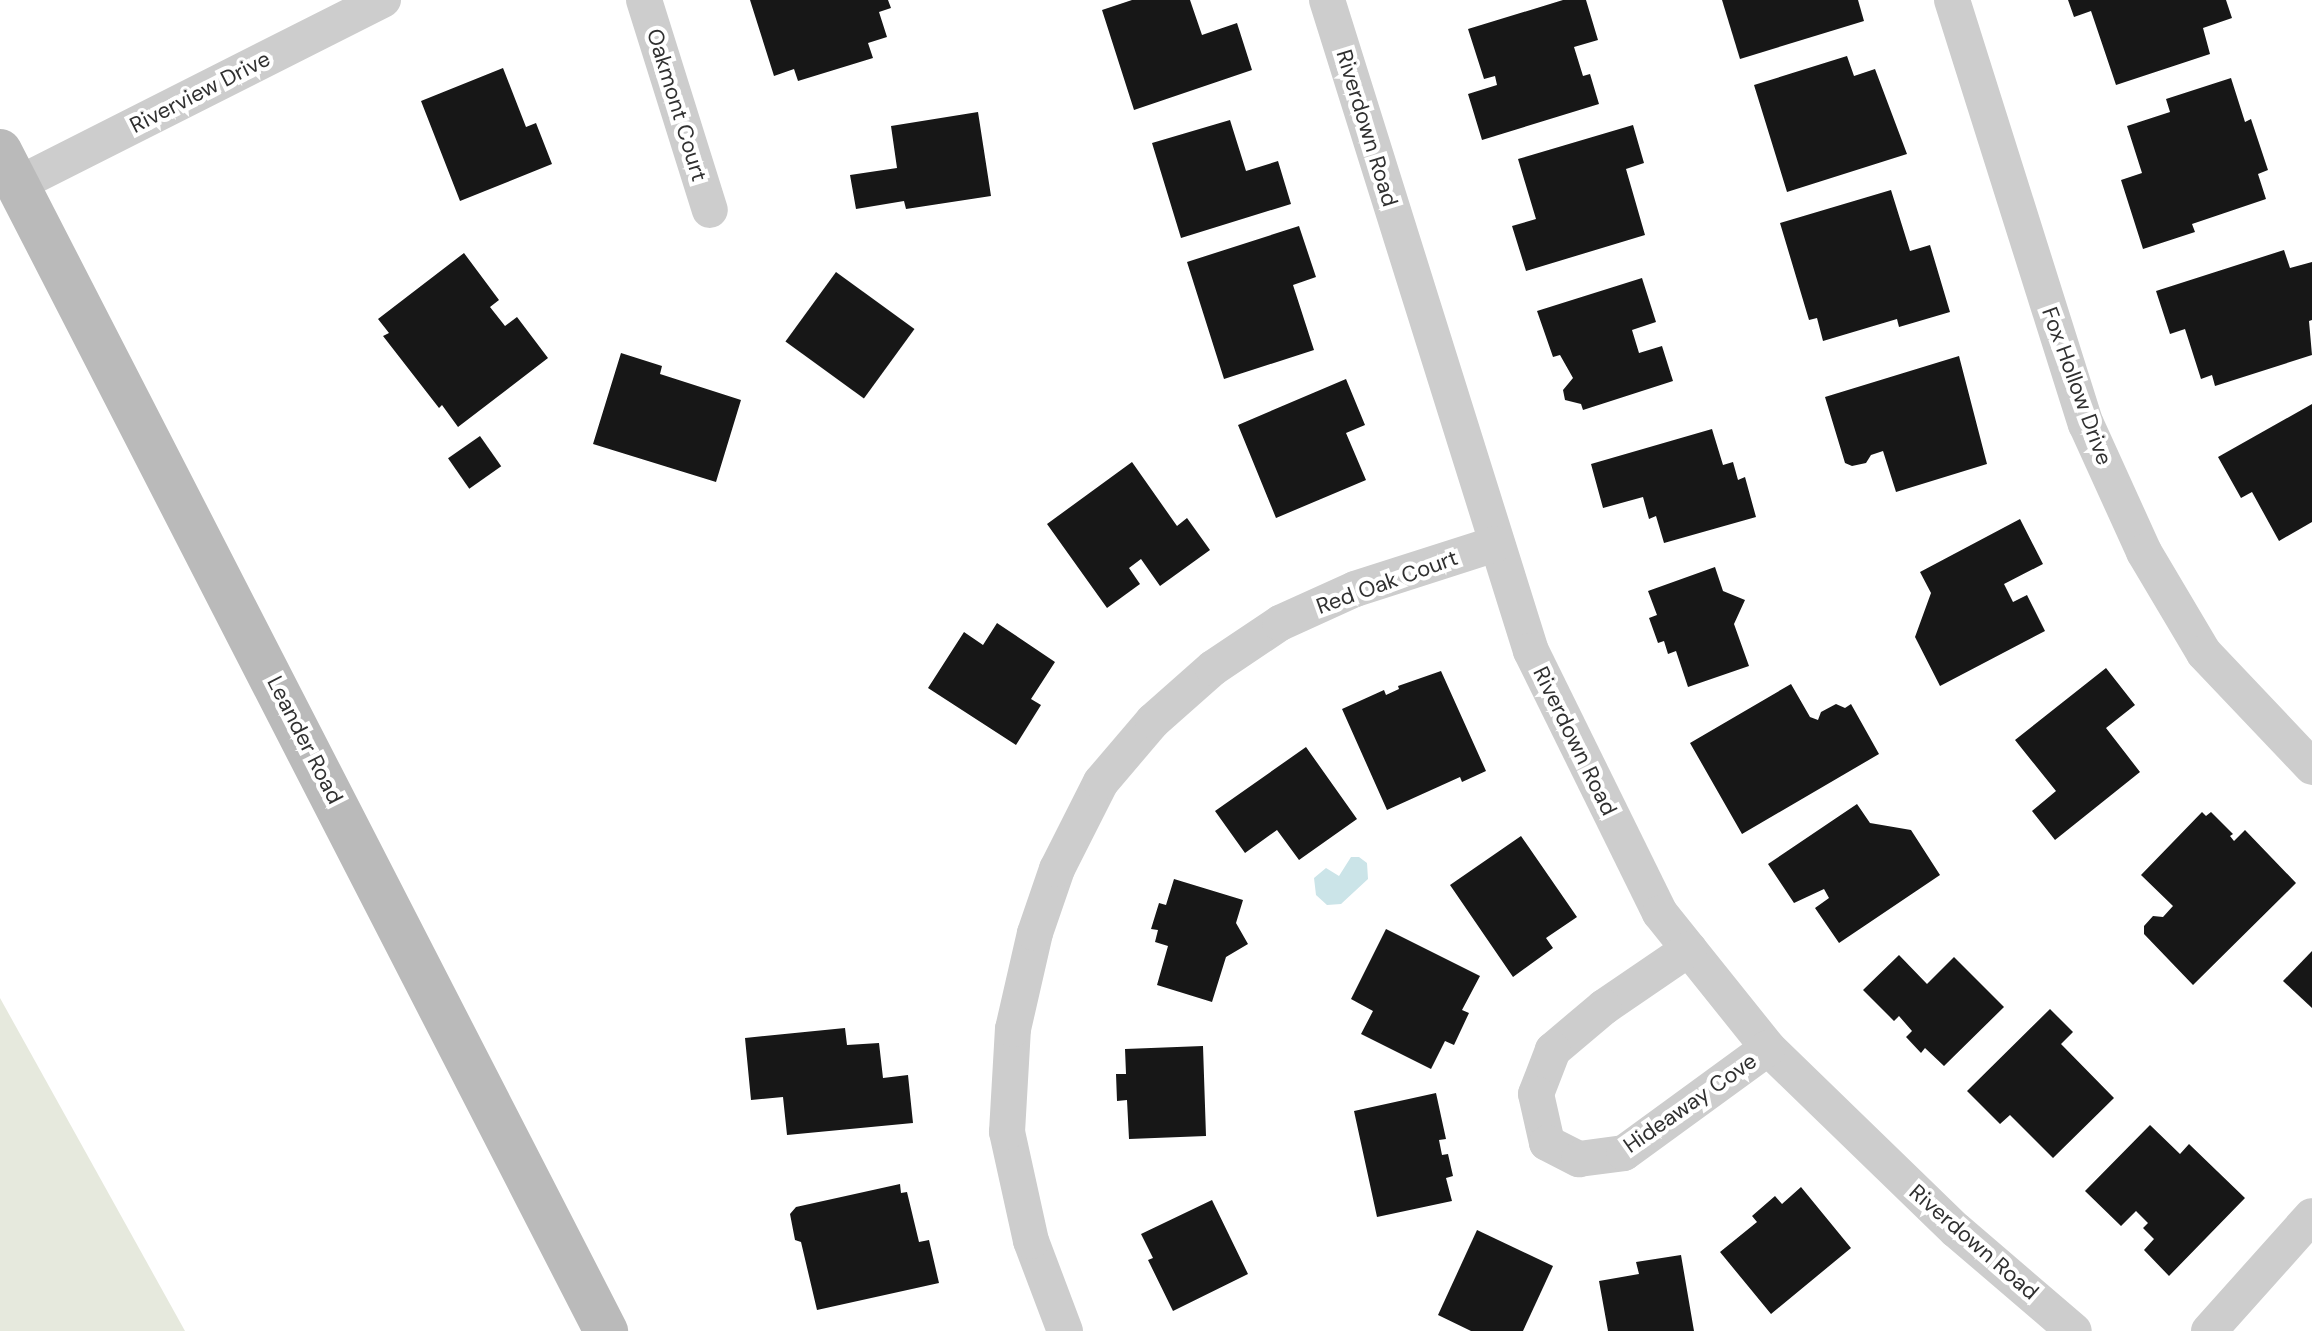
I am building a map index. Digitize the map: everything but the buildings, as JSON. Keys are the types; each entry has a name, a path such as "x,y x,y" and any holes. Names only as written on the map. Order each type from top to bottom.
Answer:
{"main road":[{"name":"Leander Road","path":"9,167 606,1331"}],"street":[{"name":"Riverview Drive","path":"9,167 383,0"},
{"name":"Oakmont Court","path":"644,0 710,210"},
{"name":"Riverdown Road","path":"1327,0 1531,651 1660,913 1768,1048 1934,1210 2074,1331"},
{"name":"Fox Hollow Drive","path":"1952,0 2086,424 2144,552 2204,653 2312,767"},
{"name":"Red Oak Court","path":"1065,1331 1031,1241 1007,1132 1013,1029 1035,933 1057,869 1101,782 1163,712 1213,668 1280,623 1355,589 1495,544"},
{"name":"Hideaway Cove","path":"1689,949 1604,1007 1553,1050 1536,1094 1547,1143 1579,1159 1624,1153 1768,1048"},
{"path":"2209,1331 2312,1216"}],"shaded area":[{"path":"0,998 185,1331 0,1331"}],"water":[{"path":"1351,857 1359,857 1367,863 1368,879 1341,904 1327,905 1316,895 1314,878 1326,868 1339,876"}]}
